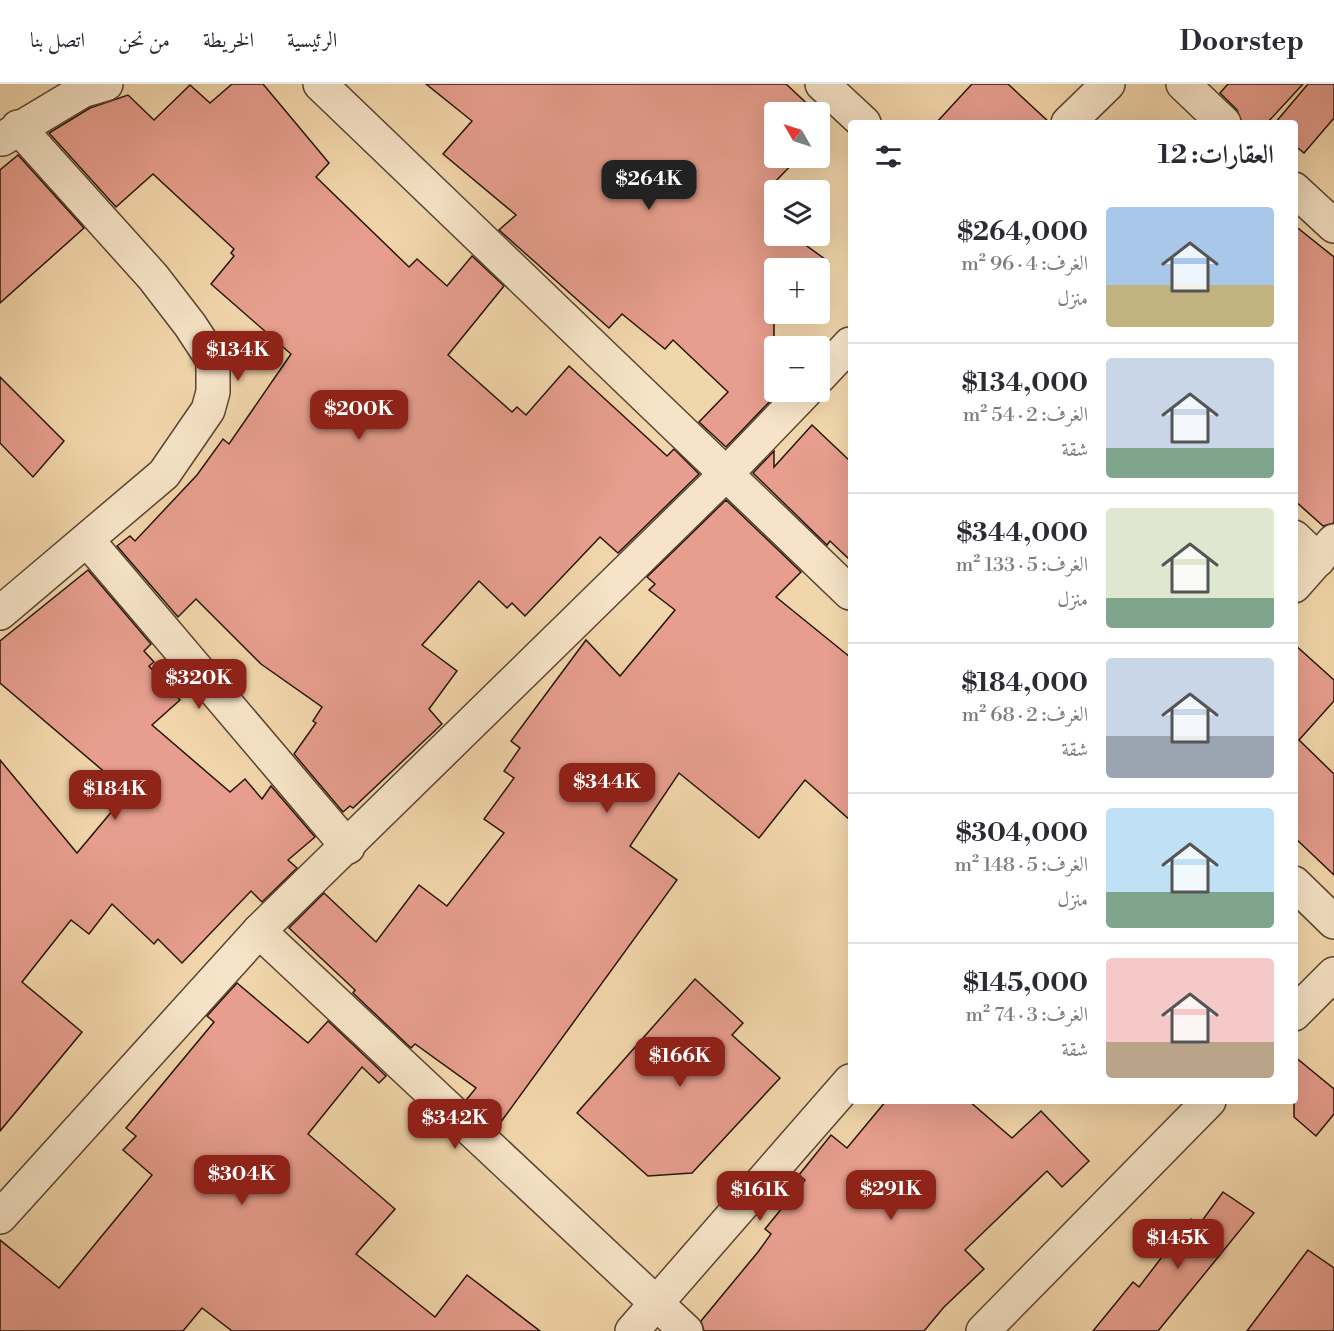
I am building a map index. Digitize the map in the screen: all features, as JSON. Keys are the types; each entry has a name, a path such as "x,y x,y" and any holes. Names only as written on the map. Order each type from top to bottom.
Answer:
{"street":[{"path":"0,613 88,541 164,474 190,440 208,410 213,392 213,360 190,325 153,277 9,134 82,92 106,84"},
{"path":"320,84 848,591"},
{"path":"822,84 861,120"},
{"path":"1071,120 1108,84"},
{"path":"1183,84 1221,120"},
{"path":"1298,193 1334,226"},
{"path":"830,365 848,346"},
{"path":"0,1217 259,931 348,847 726,474 795,402"},
{"path":"1298,539 1326,550 1298,582"},
{"path":"88,541 348,847"},
{"path":"1298,887 1334,922"},
{"path":"259,931 686,1331"},
{"path":"1298,1010 1334,974"},
{"path":"632,1331 654,1302 848,1083"},
{"path":"983,1331 1206,1104"}],"building":[{"path":"232,84 263,84 329,163 316,177 409,267 417,259 447,286 472,256 504,286 448,355 512,412 517,407 526,415 569,366 667,456 674,449 699,474 618,553 600,537 525,616 512,603 507,608 479,581 422,645 457,671 429,709 442,724 353,808 350,806 343,812 294,754 316,723 313,721 322,707 261,664 196,599 178,617 117,546 130,536 135,541 197,475 223,439 229,444 291,354 211,284 234,256 231,253 234,249 153,174 116,207 49,133 90,108 128,95 154,120 190,85 210,103"},
{"path":"426,84 786,84 805,102 764,102 764,168 788,168 777,180 764,180 764,246 807,246 823,258 764,258 764,324 774,324 774,336 764,336 764,402 769,402 726,447 699,422 728,392 673,340 665,349 622,314 609,328 499,230 516,215 443,154 472,121"},
{"path":"972,84 1008,84 1047,120 939,120"},
{"path":"1228,84 1303,84 1270,120 1241,120 1237,110 1220,93"},
{"path":"1308,84 1334,84 1334,118 1304,153 1298,148 1298,120 1278,120"},
{"path":"18,155 84,228 0,303 0,170"},
{"path":"1298,228 1334,257 1334,523 1323,526 1298,504"},
{"path":"0,377 64,441 33,477 0,443"},
{"path":"812,425 848,459 848,558 830,541 827,545 753,473 774,451 774,467"},
{"path":"726,500 801,572 776,597 848,655 848,818 805,780 759,838 679,773 630,846 677,880 498,1126 467,1099 476,1088 415,1044 411,1048 353,993 355,990 289,928 324,893 376,942 419,885 447,906 504,833 484,819 514,778 504,771 520,748 511,741 586,640 620,676 675,610 649,590 655,584 647,577"},
{"path":"88,570 151,644 144,651 154,662 149,666 180,700 152,725 230,792 245,779 262,799 271,786 315,837 288,860 297,868 262,902 251,891 182,963 158,939 154,944 112,904 89,934 71,920 22,982 82,1032 0,1131 0,760 77,853 128,792 0,683 0,641"},
{"path":"1298,648 1334,680 1334,701 1299,740 1334,774 1334,875 1298,841"},
{"path":"695,979 743,1023 732,1035 780,1078 692,1173 648,1176 577,1113"},
{"path":"237,983 308,1043 328,1021 386,1076 379,1083 362,1067 308,1134 395,1209 356,1254 435,1317 467,1275 540,1331 232,1331 202,1308 183,1331 0,1331 0,1240 59,1288 152,1175 123,1150 136,1136 126,1128 214,1022 207,1016"},
{"path":"1298,1059 1334,1089 1334,1114 1316,1136 1294,1117 1294,1104 1298,1104"},
{"path":"884,1104 972,1104 1012,1138 1041,1111 1089,1161 1062,1187 1047,1171 965,1250 984,1269 944,1307 924,1331 704,1331 701,1321 771,1234 765,1229 805,1180 799,1175 831,1135 847,1148"},
{"path":"1223,1192 1254,1213 1158,1331 1093,1331 1133,1282 1139,1287 1191,1219 1199,1225"},
{"path":"1308,1250 1334,1268 1334,1331 1247,1331"}]}
